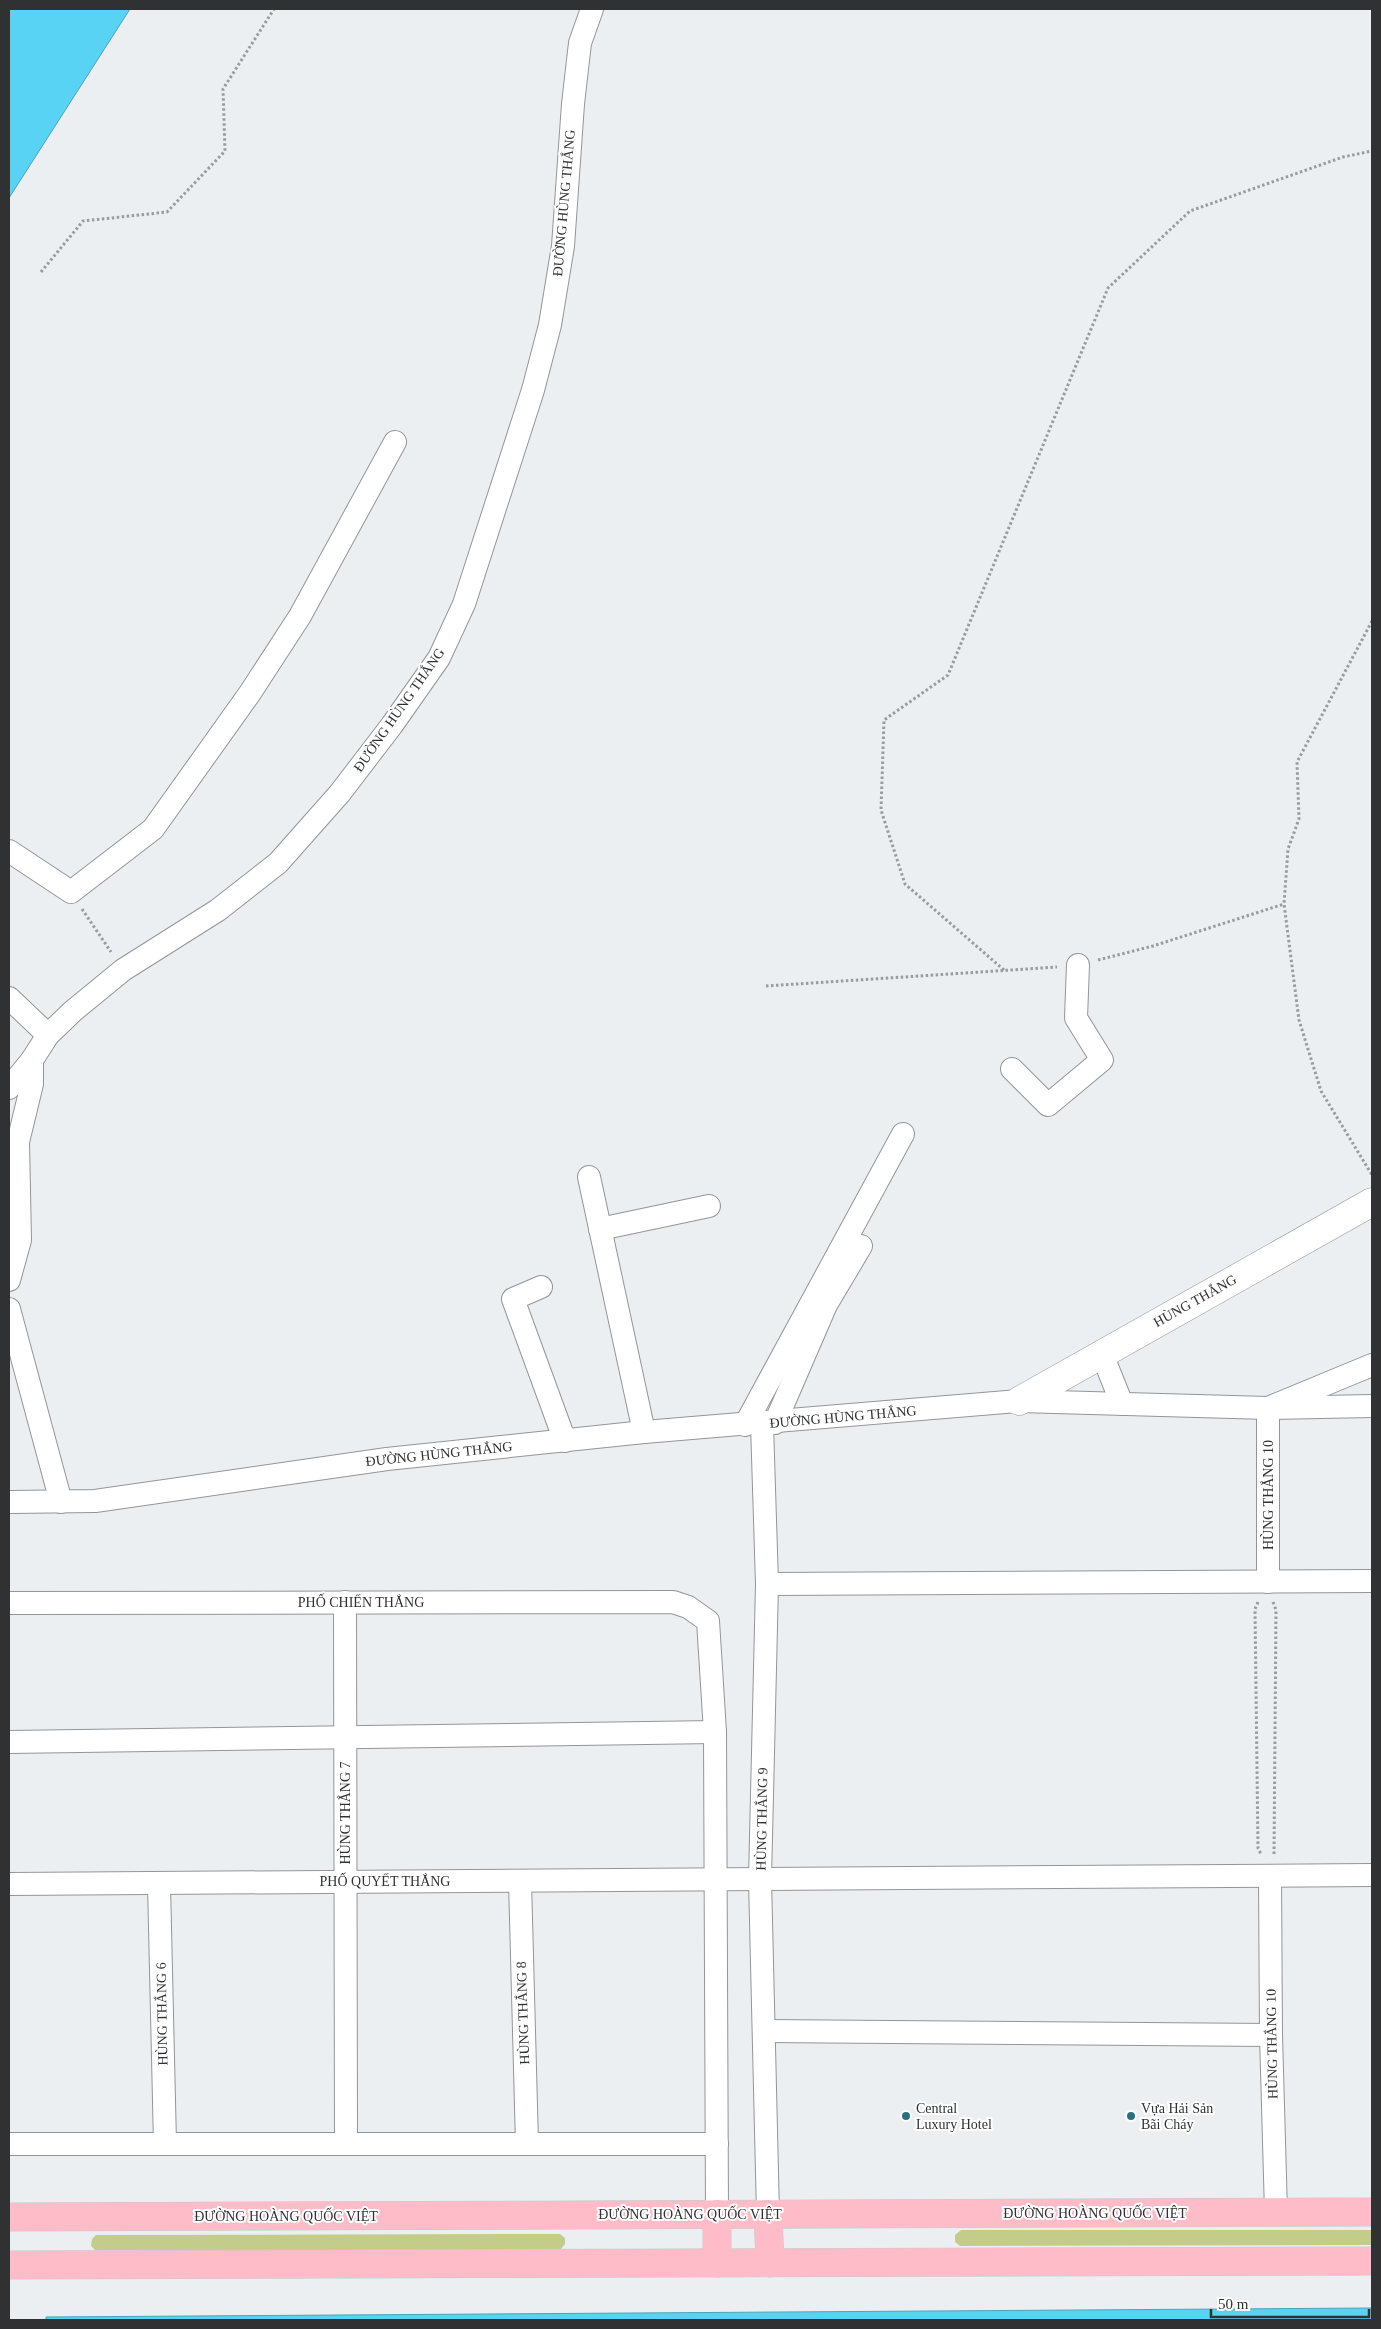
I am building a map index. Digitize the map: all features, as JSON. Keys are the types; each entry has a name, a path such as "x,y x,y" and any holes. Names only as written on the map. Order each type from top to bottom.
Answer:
{"main road":[{"name":"ĐƯỜNG HOÀNG QUỐC VIỆT","path":"9,2216 1372,2212"},
{"path":"717,2214 717,2263"},
{"path":"768,2214 770,2263"},
{"path":"9,2265 1372,2261"}],"street":[{"name":"ĐƯỜNG HÙNG THẮNG","path":"9,1088 32,1060 48,1035 73,1011 123,970 218,910 278,863 340,793 438,658 464,604 533,390 550,325 564,246 573,104 580,43 592,9"},
{"path":"9,851 71,892 153,829 250,693 300,616 395,442"},
{"path":"1012,1069 1048,1105 1102,1060 1076,1018 1078,965"},
{"path":"9,998 48,1035"},
{"path":"9,1280 20,1247 17,1156 18,1142 32,1084 32,1060"},
{"path":"761,1424 902,1134"},
{"path":"589,1177 644,1432"},
{"name":"HÙNG THẮNG","path":"1019,1401 1372,1202"},
{"path":"600,1229 709,1206"},
{"path":"761,1424 826,1305 861,1246"},
{"path":"541,1287 513,1299 565,1441"},
{"path":"9,1309 61,1502"},
{"path":"1102,1354 1122,1404"},
{"path":"1268,1408 1372,1364"},
{"name":"ĐƯỜNG HÙNG THẮNG","path":"9,1502 95,1501 387,1458 644,1432 761,1424 1019,1401 1268,1408 1372,1406"},
{"name":"HÙNG THẮNG 10","path":"1268,1408 1268,1582"},
{"name":"HÙNG THẮNG 9","path":"761,1424 766,1584 760,1878 768,2214"},
{"path":"766,1584 1372,1582"},
{"name":"HÙNG THẮNG 7","path":"345,1602 346,2144"},
{"name":"PHỐ CHIẾN THẮNG","path":"9,1603 673,1602 688,1607 708,1621 715,1732"},
{"path":"9,1742 715,1732 717,2214"},
{"name":"PHỐ QUYẾT THẮNG","path":"9,1884 159,1884 345,1880 520,1881 1372,1875"},
{"name":"HÙNG THẮNG 10","path":"1270,1876 1271,2035 1276,2212"},
{"name":"HÙNG THẮNG 8","path":"520,1881 527,2144"},
{"name":"HÙNG THẮNG 6","path":"159,1884 165,2144"},
{"path":"764,2031 1271,2035"},
{"path":"9,2144 717,2144"}],"path":[{"path":"41,272 83,221 167,212 225,151 223,89 274,9"},
{"path":"1004,970 905,884 881,810 884,720 948,675 1108,288 1190,211 1343,157 1372,151"},
{"path":"1372,621 1297,762 1299,819 1288,849 1284,904 1299,1020 1321,1091 1372,1175"},
{"path":"71,892 123,970"},
{"path":"766,986 1078,965 1153,946 1284,904"},
{"path":"1268,1582 1276,1610 1276,1848 1270,1876"},
{"path":"1268,1582 1255,1609 1258,1848 1270,1876"}],"green space":[{"path":"961,2230 1372,2230 1372,2245 960,2246 955,2242 955,2235"},
{"path":"560,2234 565,2238 565,2244 560,2250 95,2250 91,2246 92,2239 96,2235"}],"water":[{"path":"9,9 130,9 9,198"},
{"path":"1372,2308 1372,2320 46,2320 46,2317"}],"place":[{"name":"Central Luxury Hotel","path":"906,2116"},
{"name":"Vựa Hải Sản Bãi Cháy","path":"1131,2116"}]}
